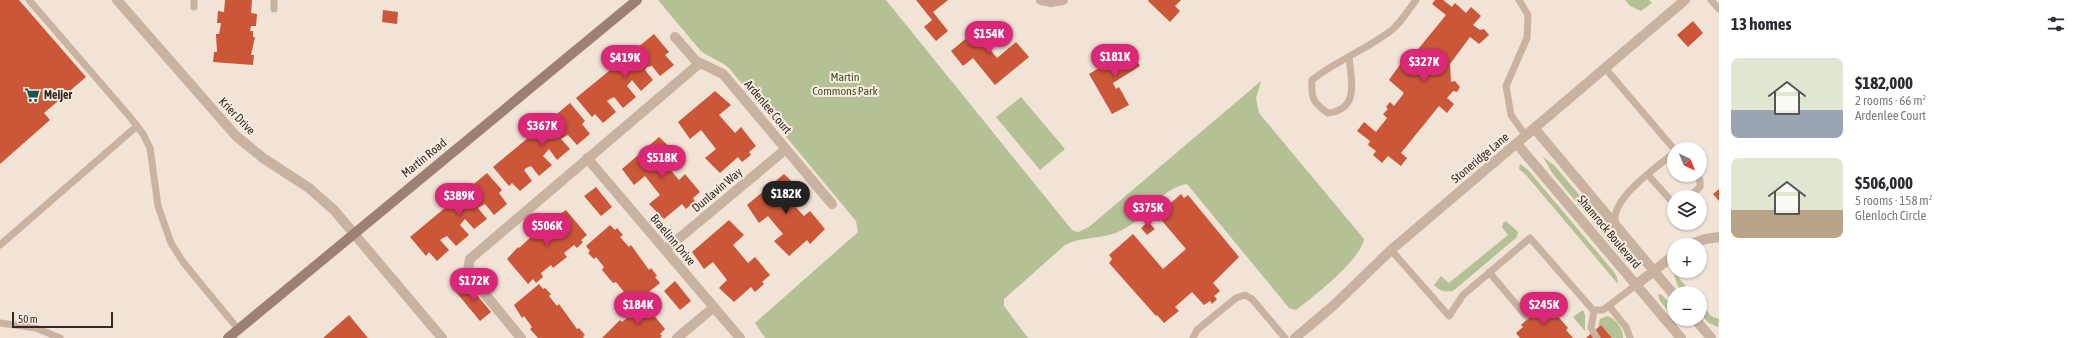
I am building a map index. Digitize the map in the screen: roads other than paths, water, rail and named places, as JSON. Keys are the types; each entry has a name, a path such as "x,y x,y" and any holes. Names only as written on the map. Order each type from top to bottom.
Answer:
{"street":[{"name":"Krier Drive","path":"117,0 231,130 263,158 314,192 334,210 442,338"},
{"name":"Martin Road","path":"228,338 637,0"},
{"path":"1041,0 1056,2 1063,0"},
{"name":"Stoneridge Lane","path":"1295,338 1334,306 1391,250 1685,0"},
{"name":"Ardenlee Court","path":"675,37 692,57 700,63 722,74 832,204"},
{"path":"521,338 473,281 469,274 468,264 478,251 700,63"},
{"name":"Shamrock Boulevard","path":"1535,129 1667,287"},
{"name":"Shamrock Boulevard","path":"1517,144 1681,338"},
{"name":"Dunlavin Way","path":"665,250 786,149"},
{"name":"Braelinn Drive","path":"587,158 740,338"},
{"path":"1705,238 1719,237"},
{"path":"1636,285 1667,261"},
{"path":"677,338 714,307"},
{"path":"1701,326 1712,338"}],"lane":[{"path":"29,0 137,126 150,148 158,206 171,243 183,262 238,329"},
{"path":"274,0 274,9"},
{"path":"1349,58 1352,90 1349,102 1338,112 1328,113 1316,105 1311,94 1312,80 1324,70 1349,58 1393,28 1416,0"},
{"path":"1519,0 1528,15 1527,38 1506,86 1511,115 1526,136"},
{"path":"1711,0 1719,9"},
{"path":"1605,68 1668,142"},
{"path":"0,245 137,126"},
{"path":"1617,227 1614,217 1619,204 1626,195 1667,159"},
{"path":"1648,175 1667,196"},
{"path":"1391,250 1449,316 1463,294 1530,238 1594,311 1602,310 1609,306 1636,285"},
{"path":"1489,272 1526,316"},
{"path":"1192,338 1197,330 1236,298 1245,295 1253,300 1285,338"},
{"path":"1609,306 1626,327 1630,338"},
{"path":"1594,311 1591,328 1597,338"},
{"path":"0,323 36,328 60,338"}],"place":[{"name":"Meijer","path":"32,95"}],"park label":[{"name":"Martin Commons Park","path":"845,84"}]}
